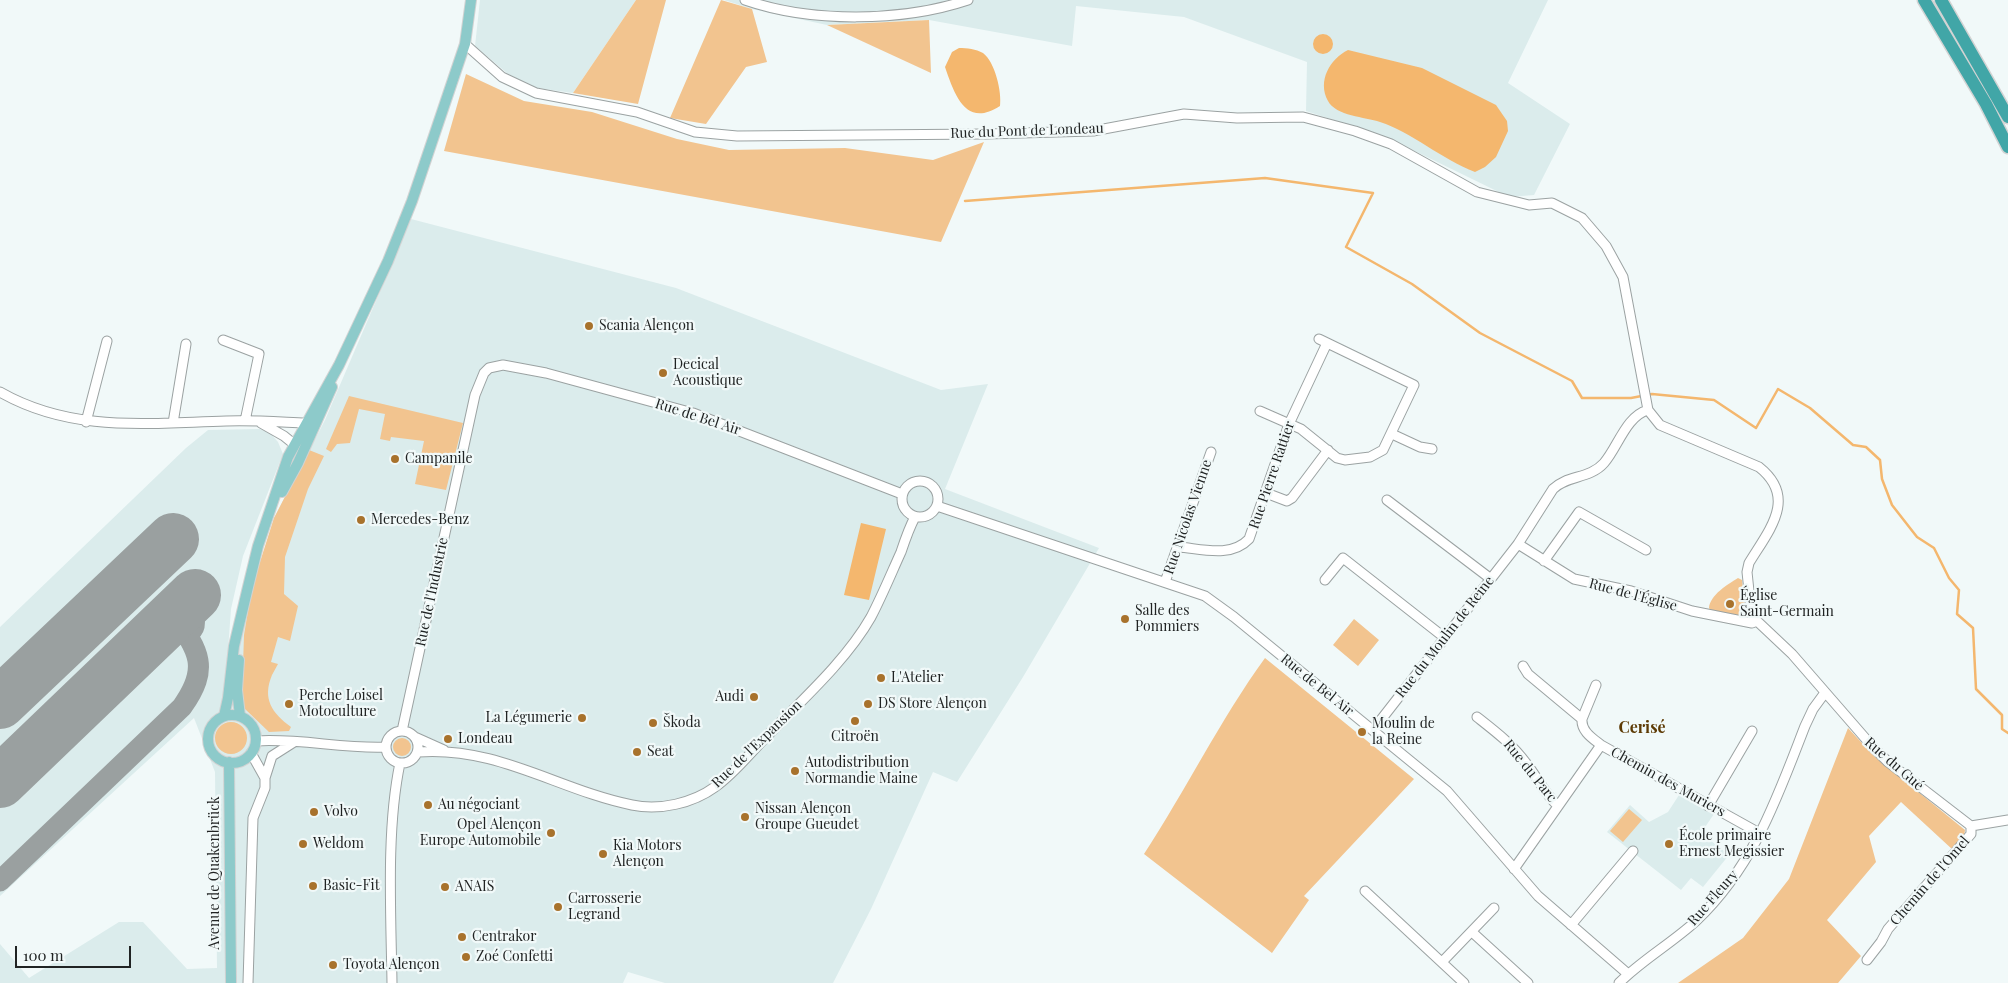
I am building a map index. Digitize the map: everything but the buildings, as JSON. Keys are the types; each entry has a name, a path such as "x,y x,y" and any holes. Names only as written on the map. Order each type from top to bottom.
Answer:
{"highway":[{"path":"1924,0 1986,104 2008,148"},
{"path":"1941,0 2008,117"}],"main road":[{"path":"271,512 301,457 323,410 340,365 392,253 465,44 471,0"},
{"path":"224,716 234,646 258,546 288,457 340,365"},
{"path":"301,457 300,450 312,426 306,423"},
{"path":"240,624 237,690 240,716"},
{"path":"224,716 240,716 253,727 256,741 251,753 245,759 229,762 215,756 208,743 210,728 214,722 224,716"},
{"name":"Avenue de Quakenbrück","path":"229,762 231,983"}],"street":[{"path":"745,0 799,12 858,18 912,14 948,7 968,0"},
{"name":"Rue du Pont de Londeau","path":"465,44 502,77 536,93 637,112 695,132 737,136 1093,131 1184,114 1237,118 1303,117 1355,131 1391,144 1477,192 1529,205 1552,204 1582,218 1606,246 1623,277 1648,410"},
{"path":"223,340 259,354 244,421"},
{"path":"86,422 107,341"},
{"name":"Rue Pierre Rattier","path":"1179,547 1225,552 1243,545 1253,531 1289,424 1323,341 1414,385 1392,434"},
{"path":"173,423 186,344"},
{"name":"Rue de Bel Air","path":"489,368 503,365 546,373 694,412 902,494"},
{"name":"Rue de l'Industrie","path":"402,731 475,395 484,373 489,368"},
{"path":"0,392 33,407 86,422 130,425 244,421 306,423"},
{"path":"1648,410 1660,425 1759,468 1770,476 1776,485 1780,503 1777,514 1749,563 1751,610 1757,621 1792,654 1824,694"},
{"name":"Rue du Moulin de Reine","path":"1373,730 1518,544 1559,483 1588,475 1596,470 1619,443 1634,416 1648,410"},
{"path":"1260,412 1301,429 1337,458 1345,460 1370,457 1383,450 1392,434 1420,447 1432,450"},
{"path":"258,422 284,436 295,445"},
{"path":"1266,494 1287,501 1292,498 1328,450"},
{"name":"Rue Nicolas Vienne","path":"1166,582 1211,452"},
{"path":"914,481 924,481 935,488 938,494 937,506 930,514 915,517 909,514 902,506 902,494 908,484 914,481"},
{"path":"1387,500 1491,579"},
{"name":"Rue de Bel Air","path":"937,506 1205,596 1447,791 1538,896 1628,974"},
{"path":"1544,560 1579,512 1646,550"},
{"name":"Rue de l'Expansion","path":"418,752 444,750 532,771 634,806 655,807 677,804 698,796 716,787 820,682 857,638 885,589 915,517"},
{"name":"Rue de l'Église","path":"1518,544 1574,579 1631,592 1703,613 1752,623 1757,621"},
{"path":"1325,580 1343,558 1445,638"},
{"name":"Chemin des Muriers","path":"1524,666 1528,674 1582,719 1585,730 1601,745 1761,834"},
{"path":"1582,719 1596,685"},
{"name":"Rue du Gué","path":"1824,694 1888,762 1971,826"},
{"name":"Rue Fleury","path":"1619,983 1628,974 1679,936 1712,905 1752,851 1761,834 1805,726 1813,709 1824,694"},
{"name":"Rue du Parc","path":"1477,717 1509,742 1528,765 1547,796 1558,806"},
{"path":"415,737 418,752 411,761 400,763 392,759 386,746 389,738 402,731 444,750"},
{"path":"1708,806 1752,731"},
{"path":"256,741 296,742 366,748 386,746"},
{"path":"248,983 253,818 272,756 281,748 296,742"},
{"name":"Rue du Parc","path":"1514,869 1601,745"},
{"path":"251,753 265,783"},
{"path":"392,983 391,887 395,785 400,763"},
{"path":"1971,826 2008,820"},
{"name":"Chemin de l'Omel","path":"1867,960 1888,929 1971,834 1971,826"},
{"path":"1572,925 1633,851"},
{"path":"1365,891 1464,983"},
{"path":"1442,962 1494,908"},
{"path":"1472,932 1528,983"}],"shaded area":[{"path":"480,0 636,0 573,93 537,88 508,74 475,46"},
{"path":"636,0 666,0 638,104 573,93"},
{"path":"721,0 752,9 767,62 746,67 706,124 670,118"},
{"path":"724,0 1548,0 1508,83 1570,124 1534,195 1509,197 1386,137 1306,111 1307,62 1184,17 1076,6 1072,46 929,20 827,25 752,9"},
{"path":"929,20 931,73 827,25"},
{"path":"1323,34 1330,37 1333,44 1330,51 1323,54 1316,51 1313,44 1316,37"},
{"path":"959,48 977,51 987,57 997,78 1000,106 988,112 978,113 970,111 958,98 945,67 952,52"},
{"path":"1348,50 1422,68 1496,105 1507,121 1508,131 1496,157 1485,167 1475,172 1451,161 1392,127 1337,110 1328,101 1325,93 1325,78 1331,65"},
{"path":"466,74 524,101 592,112 677,139 729,150 845,148 933,160 984,142 941,242 444,151"},
{"path":"411,219 676,288 941,390 988,384 945,489 1099,548 1023,677 957,782 933,772 871,909 833,983 665,983 628,972 623,983 0,983 0,944 29,978 119,922 143,922 187,969 217,968 215,772 194,718 0,896 0,627 186,448 208,430 260,429 271,434 278,442 283,454 243,556 231,609 226,678 274,518 325,420"},
{"path":"349,396 463,423 446,490 415,484 424,441 391,437 390,441 380,439 385,414 359,409 350,443 337,444 331,452 326,449"},
{"path":"309,450 324,456 308,489 285,557 284,594 298,606 290,641 278,637 271,662 278,664 272,675 268,691 274,711 291,727 289,731 269,732 244,708 242,697 244,635 252,587 274,518"},
{"path":"861,523 886,529 869,600 844,595"},
{"path":"1738,578 1742,580 1746,615 1744,617 1711,611 1709,608 1710,603 1716,594"},
{"path":"1354,619 1379,640 1358,666 1333,645"},
{"path":"1265,658 1414,779 1304,896 1309,900 1272,953 1144,854 1218,730"},
{"path":"231,722 243,726 247,738 243,750 231,754 219,750 215,738 219,726"},
{"path":"1848,728 1874,756 1965,830 1964,837 1953,850 1901,802 1869,836 1876,862 1827,920 1861,956 1838,983 1678,983 1743,938 1789,879"},
{"path":"402,738 408,741 411,747 408,753 402,756 396,753 393,747 396,741"},
{"name":"École primaire Ernest Megissier","path":"1679,795 1714,814 1701,833 1729,855 1703,887 1691,878 1681,890 1607,832 1630,805 1649,822 1668,812"},
{"path":"1629,809 1642,820 1623,842 1610,831"}],"waterway":[{"path":"965,201 1265,178 1373,193 1346,247 1412,284 1480,333 1572,381 1582,398 1631,398 1652,394 1714,400 1756,428 1778,389 1810,408 1853,445 1866,447 1880,460 1882,479 1892,505 1917,537 1934,548 1949,578 1959,590 1957,614 1973,628 1976,689 2002,715 2002,729 2008,733"}],"taxiway":[{"path":"153,636 190,632 194,627 194,619 190,606 184,606"},
{"path":"0,881 182,707 196,681 198,660 190,640 174,616"}],"runway":[{"path":"0,703 173,539"},
{"path":"0,782 195,595"}],"place":[{"name":"Scania Alençon","path":"589,326"},
{"name":"Decical Acoustique","path":"663,373"},
{"name":"Campanile","path":"395,459"},
{"name":"Mercedes-Benz","path":"361,520"},
{"name":"Église Saint-Germain","path":"1730,604"},
{"name":"Salle des Pommiers","path":"1125,619"},
{"name":"L'Atelier","path":"881,678"},
{"name":"Audi","path":"754,697"},
{"name":"Perche Loisel Motoculture","path":"289,704"},
{"name":"DS Store Alençon","path":"868,704"},
{"name":"La Légumerie","path":"582,718"},
{"name":"Citroën","path":"855,721"},
{"name":"Škoda","path":"653,723"},
{"name":"Moulin de la Reine","path":"1362,732"},
{"name":"Londeau","path":"448,739"},
{"name":"Seat","path":"637,752"},
{"name":"Autodistribution Normandie Maine","path":"795,771"},
{"name":"Au négociant","path":"428,805"},
{"name":"Volvo","path":"314,812"},
{"name":"Nissan Alençon Groupe Gueudet","path":"745,817"},
{"name":"Opel Alençon Europe Automobile","path":"551,833"},
{"name":"Weldom","path":"303,844"},
{"name":"École primaire Ernest Megissier","path":"1669,844"},
{"name":"Kia Motors Alençon","path":"603,854"},
{"name":"Basic-Fit","path":"313,886"},
{"name":"ANAIS","path":"445,887"},
{"name":"Carrosserie Legrand","path":"558,907"},
{"name":"Centrakor","path":"462,937"},
{"name":"Zoé Confetti","path":"466,957"},
{"name":"Toyota Alençon","path":"333,965"}],"district":[{"name":"Cerisé","path":"1642,728"}]}
